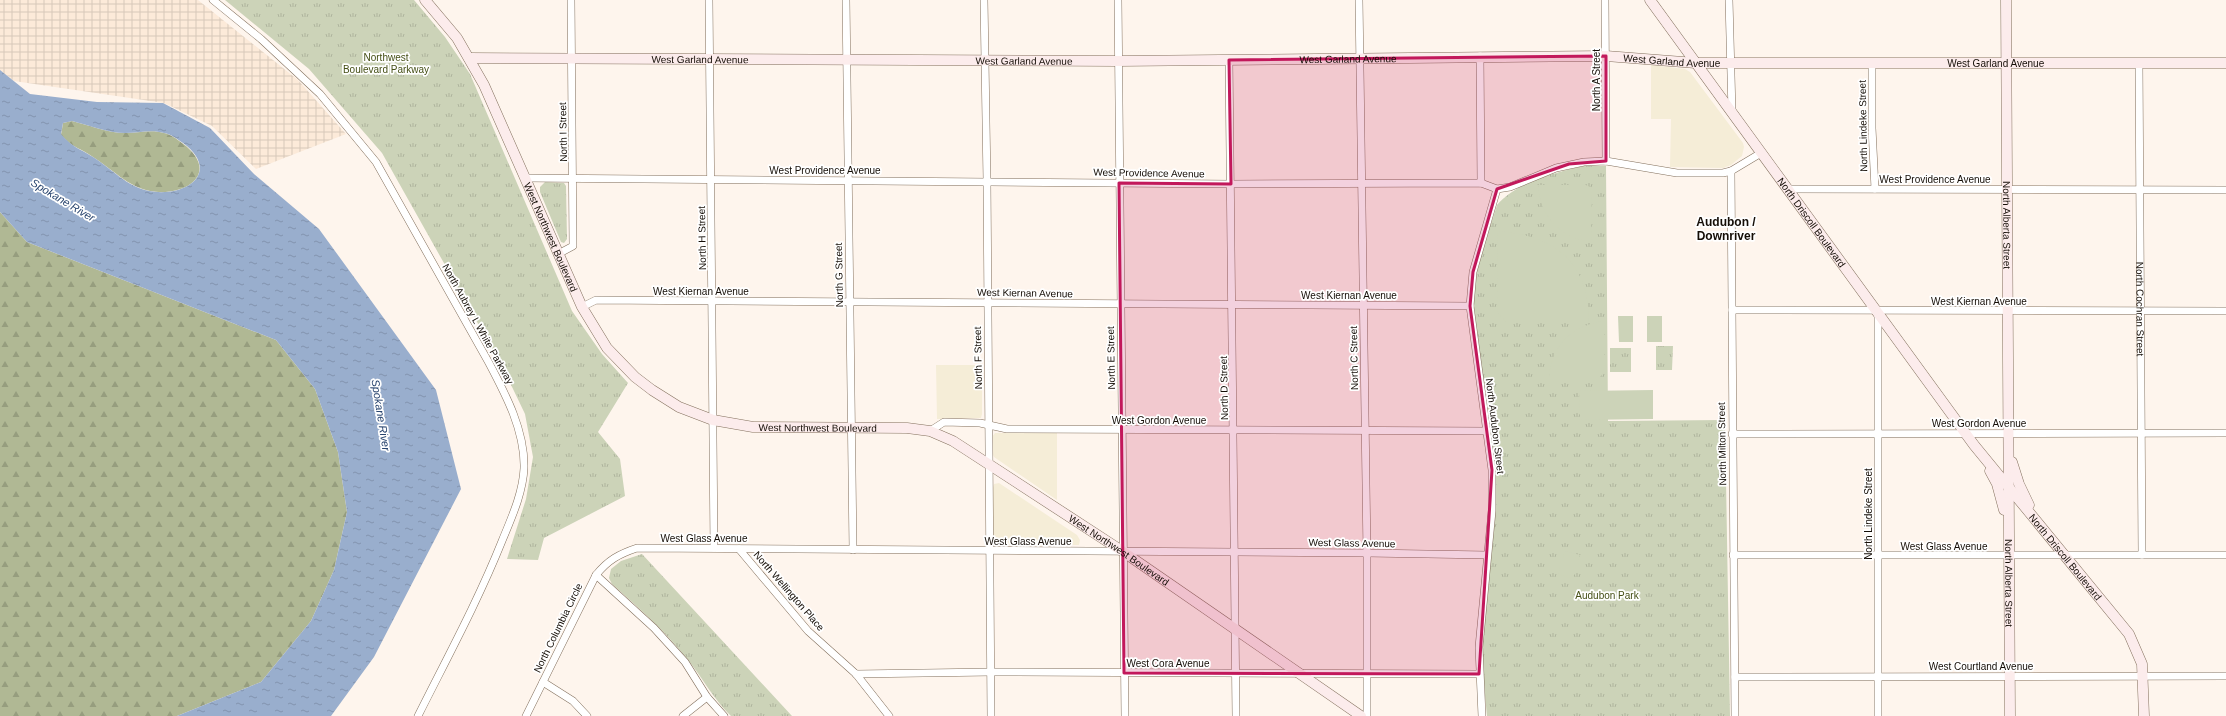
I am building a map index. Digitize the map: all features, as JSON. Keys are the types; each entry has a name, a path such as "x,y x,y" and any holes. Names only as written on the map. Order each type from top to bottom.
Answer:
{"main road":[{"name":"West Northwest Boulevard","path":"425,0 433,4 469,58 484,85 582,307 607,348 635,377 679,407 713,420 753,427 907,428 930,431 953,441 989,463 1122,551 1235,631 1361,716"},
{"name":"North Driscoll Boulevard","path":"1650,0 1878,311 1974,445 1997,484 2003,501 2009,539"},
{"name":"North Alberta Street","path":"2006,0 2010,716"},
{"name":"West Garland Avenue","path":"469,58 846,61 1118,61 1480,56 1606,56 1696,63 2226,63"},
{"name":"North Driscoll Boulevard","path":"1974,445 2129,634 2141,658 2144,676"},
{"name":"North Alberta Street","path":"2009,450 2019,484 2038,522"},
{"path":"2144,676 2144,716"}],"street":[{"name":"North Aubrey L White Parkway","path":"213,0 261,39 320,94 376,162 490,363 504,392 519,432 524,469 514,514 489,574 418,716"},
{"name":"North I Street","path":"558,254 573,246 571,0"},
{"name":"North H Street","path":"709,0 710,179 713,301 714,548"},
{"name":"North G Street","path":"846,0 853,550"},
{"name":"North F Street","path":"984,0 992,716"},
{"name":"North E Street","path":"1118,0 1120,304 1123,430 1122,551 1125,716"},
{"name":"North C Street","path":"1359,0 1366,431 1367,716"},
{"name":"North A Street","path":"1606,0 1606,161"},
{"path":"1729,0 1732,113"},
{"path":"1480,56 1481,183"},
{"name":"North D Street","path":"1229,60 1236,552 1236,716"},
{"name":"North Lindeke Street","path":"1872,62 1872,128 1875,189"},
{"name":"North Cochran Street","path":"2139,62 2138,190 2142,555"},
{"path":"1497,189 1510,187 1569,164 1606,161 1677,173 1731,171 1761,153"},
{"name":"North Milton Street","path":"1731,171 1735,716"},
{"name":"West Providence Avenue","path":"525,178 1231,184 1481,183 1497,189"},
{"name":"North Audubon Street","path":"1482,716 1479,674 1480,620 1492,511 1492,470 1470,306 1473,272 1497,189"},
{"name":"West Providence Avenue","path":"1788,189 2226,190"},
{"name":"West Kiernan Avenue","path":"582,307 596,300 1470,306"},
{"name":"West Kiernan Avenue","path":"1732,310 2226,311"},
{"name":"North Lindeke Street","path":"1878,311 1878,716"},
{"name":"West Gordon Avenue","path":"930,431 944,422 980,423 1007,429 1487,431"},
{"name":"West Gordon Avenue","path":"1732,434 2008,432 2226,433"},
{"name":"West Glass Avenue","path":"617,555 637,548 739,548 1367,553 1487,556"},
{"name":"North Wellington Place","path":"739,548 808,631 856,674 889,716"},
{"name":"North Columbia Circle","path":"526,716 596,575 605,563 617,555"},
{"name":"West Glass Avenue","path":"1734,555 2226,555"},
{"path":"596,575 659,633 685,662 707,697 724,716"},
{"name":"West Cora Avenue","path":"856,674 991,672 1298,673 1367,675 1479,674"},
{"name":"West Courtland Avenue","path":"1735,677 2226,676"},
{"path":"543,682 572,701 587,716"},
{"path":"683,716 707,697"}],"highlighted area":[{"path":"1606,56 1606,161 1569,164 1497,189 1473,272 1470,306 1492,470 1479,674 1124,673 1119,183 1231,184 1229,60"}],"shaded area":[{"path":"0,0 198,0 298,80 346,134 256,169 212,126 164,103 14,81 0,70"},
{"path":"1651,65 1685,69 1690,72 1743,143 1744,147 1742,156 1731,165 1723,168 1670,167 1671,119 1651,119"},
{"path":"936,365 982,365 981,418 937,419"},
{"path":"995,433 1057,433 1057,500 994,457 992,453 992,437"},
{"path":"999,483 1077,535 1080,540 1079,545 995,545 993,542 992,491 994,484"}],"green space":[{"name":"Northwest Boulevard Parkway","path":"225,0 414,0 445,37 470,74 572,311 602,354 628,383 598,432 620,459 625,496 544,538 538,560 507,559 526,499 533,457 525,414 503,368 382,153 309,69"},
{"path":"72,121 118,133 154,131 169,134 180,141 194,154 199,164 199,173 186,187 176,191 150,191 134,186 100,161 73,145 61,135 63,123"},
{"name":"Audubon Park","path":"1584,166 1606,166 1608,421 1725,420 1730,716 1487,716 1482,637 1493,539 1495,487 1490,431 1475,319 1475,278 1480,257 1497,205 1505,197 1526,184 1561,171"},
{"path":"545,182 564,183 566,186 567,239 564,243 561,242 540,192 540,187"},
{"path":"1538,185 1586,185 1592,188 1591,242 1570,235 1554,224 1547,216 1543,207"},
{"path":"0,212 27,242 276,340 315,389 338,452 347,512 334,570 311,621 261,682 177,716 0,716"},
{"path":"1497,231 1536,238 1552,246 1565,256 1575,268 1583,283 1587,301 1589,322 1506,322 1498,313"},
{"path":"1618,316 1633,316 1633,342 1619,342"},
{"path":"1647,316 1662,316 1662,342 1647,342"},
{"path":"1604,321 1604,372 1600,377 1549,377 1554,355 1566,338 1582,327"},
{"path":"1656,346 1673,346 1672,370 1656,370"},
{"path":"1610,348 1631,348 1631,372 1610,372"},
{"path":"1653,390 1653,419 1580,420 1579,391"},
{"path":"1565,551 1580,555 1573,579 1558,574"},
{"path":"642,554 792,716 731,716 713,696 693,667 670,639 612,584 609,578 611,569 621,561"}],"water":[{"name":"Spokane River","path":"0,70 30,94 97,102 163,103 210,128 254,174 319,229 436,390 461,489 374,657 331,716 177,716 261,682 311,621 334,570 347,512 338,452 315,389 276,340 27,242 0,212","holes":["72,121 118,133 154,131 169,134 183,143 194,154 199,164 199,173 186,187 175,191 163,192 141,189 126,181 100,161 65,139 61,134 63,123"]}],"district":[{"name":"Audubon / Downriver","path":"1726,229"}]}
